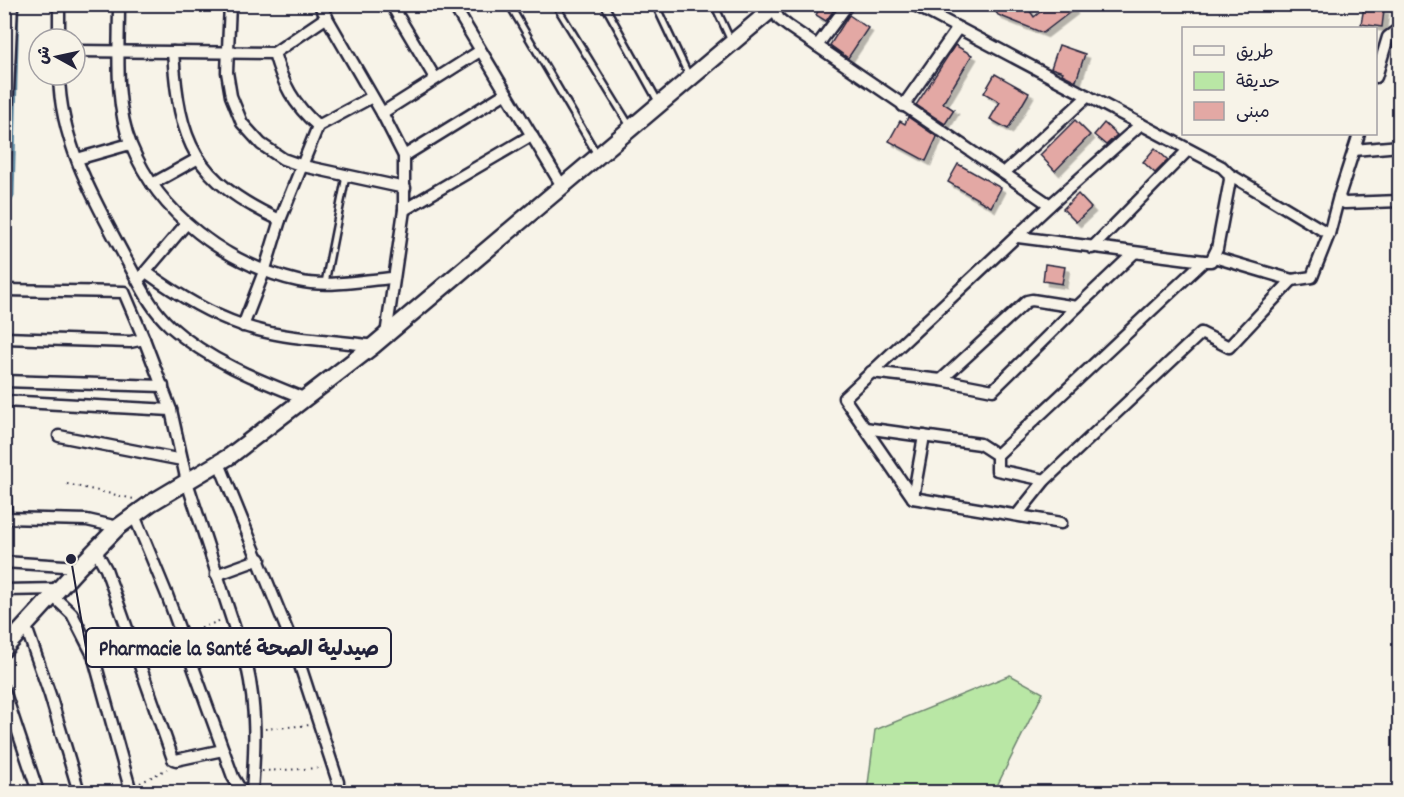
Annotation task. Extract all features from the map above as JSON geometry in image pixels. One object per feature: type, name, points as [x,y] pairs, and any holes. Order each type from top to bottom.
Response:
[{"type":"street","points":[[4,176],[12,4]]},
{"type":"street","points":[[58,4],[58,27]]},
{"type":"street","points":[[119,4],[123,114],[130,144],[152,184],[186,224],[235,257],[298,281],[325,283],[393,278]]},
{"type":"street","points":[[230,4],[227,72],[231,96],[242,123],[261,144],[283,159],[405,188]]},
{"type":"street","points":[[319,4],[404,156],[404,210],[386,335]]},
{"type":"street","points":[[391,4],[435,78]]},
{"type":"street","points":[[453,4],[562,186]]},
{"type":"street","points":[[817,46],[848,4]]},
{"type":"street","points":[[913,4],[1222,167],[1229,174],[1329,234]]},
{"type":"street","points":[[4,650],[17,631],[118,527],[151,503],[219,463],[373,346],[774,6],[779,19],[1050,205]]},
{"type":"street","points":[[87,51],[274,53],[327,17]]},
{"type":"street","points":[[903,106],[958,28]]},
{"type":"street","points":[[1377,73],[1388,37],[1400,28]]},
{"type":"street","points":[[382,113],[480,51]]},
{"type":"street","points":[[173,52],[176,94],[183,129],[197,159],[222,185],[251,207],[280,220]]},
{"type":"street","points":[[274,53],[282,81],[303,113],[318,126]]},
{"type":"street","points":[[60,87],[63,112],[90,194],[152,306],[168,324],[193,344],[253,378],[306,399]]},
{"type":"street","points":[[404,156],[506,93]]},
{"type":"street","points":[[1005,172],[1088,96]]},
{"type":"street","points":[[243,326],[265,269],[280,220],[318,126],[372,97]]},
{"type":"street","points":[[1061,523],[913,498],[844,398],[1050,205],[1141,124]]},
{"type":"street","points":[[404,210],[532,135]]},
{"type":"street","points":[[1018,237],[1134,253],[1209,259],[1292,280],[1312,276],[1329,234],[1359,135]]},
{"type":"street","points":[[77,159],[130,144]]},
{"type":"street","points":[[1354,150],[1400,147]]},
{"type":"street","points":[[1092,248],[1188,150]]},
{"type":"street","points":[[152,184],[197,159]]},
{"type":"street","points":[[1045,480],[997,470],[997,455],[1209,259],[1230,180],[1229,174]]},
{"type":"street","points":[[1339,196],[1345,203],[1400,201]]},
{"type":"street","points":[[137,282],[186,224]]},
{"type":"street","points":[[871,372],[941,380],[993,390],[1134,253]]},
{"type":"street","points":[[146,272],[201,308],[243,326],[288,336],[373,346]]},
{"type":"street","points":[[1017,515],[1045,480],[1201,333],[1229,347],[1292,280]]},
{"type":"street","points":[[4,290],[124,292],[171,410],[187,482],[253,693],[256,729],[252,792]]},
{"type":"street","points":[[941,380],[1027,301],[1077,307]]},
{"type":"street","points":[[4,338],[130,342],[144,339]]},
{"type":"street","points":[[4,381],[163,386]]},
{"type":"street","points":[[4,400],[171,410]]},
{"type":"street","points":[[865,428],[980,444],[997,455]]},
{"type":"street","points":[[59,436],[182,460]]},
{"type":"street","points":[[913,498],[924,436]]},
{"type":"street","points":[[219,463],[260,559],[295,650],[334,768],[338,782],[337,792]]},
{"type":"street","points":[[4,485],[5,518],[87,520],[118,527]]},
{"type":"street","points":[[134,515],[182,636],[233,777],[242,792]]},
{"type":"street","points":[[95,549],[106,569],[172,759],[223,750]]},
{"type":"street","points":[[216,575],[260,559]]},
{"type":"street","points":[[4,562],[78,567]]},
{"type":"street","points":[[4,590],[56,593],[72,614],[93,655],[130,790]]},
{"type":"street","points":[[17,631],[51,695],[79,792]]},
{"type":"street","points":[[4,690],[38,792]]},
{"type":"lane","points":[[509,4],[598,156]]},
{"type":"lane","points":[[555,4],[631,128]]},
{"type":"lane","points":[[604,4],[660,104]]},
{"type":"lane","points":[[655,4],[690,79]]},
{"type":"lane","points":[[714,4],[732,43]]},
{"type":"lane","points":[[325,283],[346,174]]},
{"type":"path","points":[[67,484],[151,503]]},
{"type":"path","points":[[182,636],[230,616]]},
{"type":"path","points":[[256,729],[320,725]]},
{"type":"path","points":[[130,790],[163,772],[175,760]]},
{"type":"path","points":[[253,772],[334,768]]},
{"type":"green space","points":[[1010,675],[1043,693],[994,792],[867,792],[875,730]]},
{"type":"building","points":[[822,4],[838,4],[826,21],[816,15]]},
{"type":"building","points":[[990,4],[1025,4],[1034,17],[1050,4],[1068,4],[1073,10],[1043,33],[998,15]]},
{"type":"building","points":[[1364,7],[1384,10],[1382,27],[1361,24]]},
{"type":"building","points":[[849,15],[868,28],[848,58],[830,45]]},
{"type":"building","points":[[955,45],[972,55],[943,103],[954,110],[945,124],[916,105]]},
{"type":"building","points":[[1059,45],[1085,54],[1076,81],[1062,74],[1063,72],[1051,68]]},
{"type":"building","points":[[995,74],[1029,93],[1008,129],[990,119],[1000,102],[984,93]]},
{"type":"building","points":[[908,117],[937,137],[926,161],[889,141],[900,121],[905,124]]},
{"type":"building","points":[[1075,120],[1090,135],[1055,171],[1040,155]]},
{"type":"building","points":[[1104,123],[1117,135],[1106,145],[1094,135]]},
{"type":"building","points":[[1155,148],[1168,160],[1155,173],[1143,162]]},
{"type":"building","points":[[958,164],[1001,188],[991,207],[948,182]]},
{"type":"building","points":[[1078,194],[1091,208],[1076,222],[1063,209]]},
{"type":"building","points":[[1045,264],[1065,267],[1062,284],[1043,281]]},
{"type":"waterway","points":[[4,215],[13,196],[18,4]]},
{"type":"place","name":"Pharmacie la Santé صيدلية الصحة","points":[[71,559]]}]
